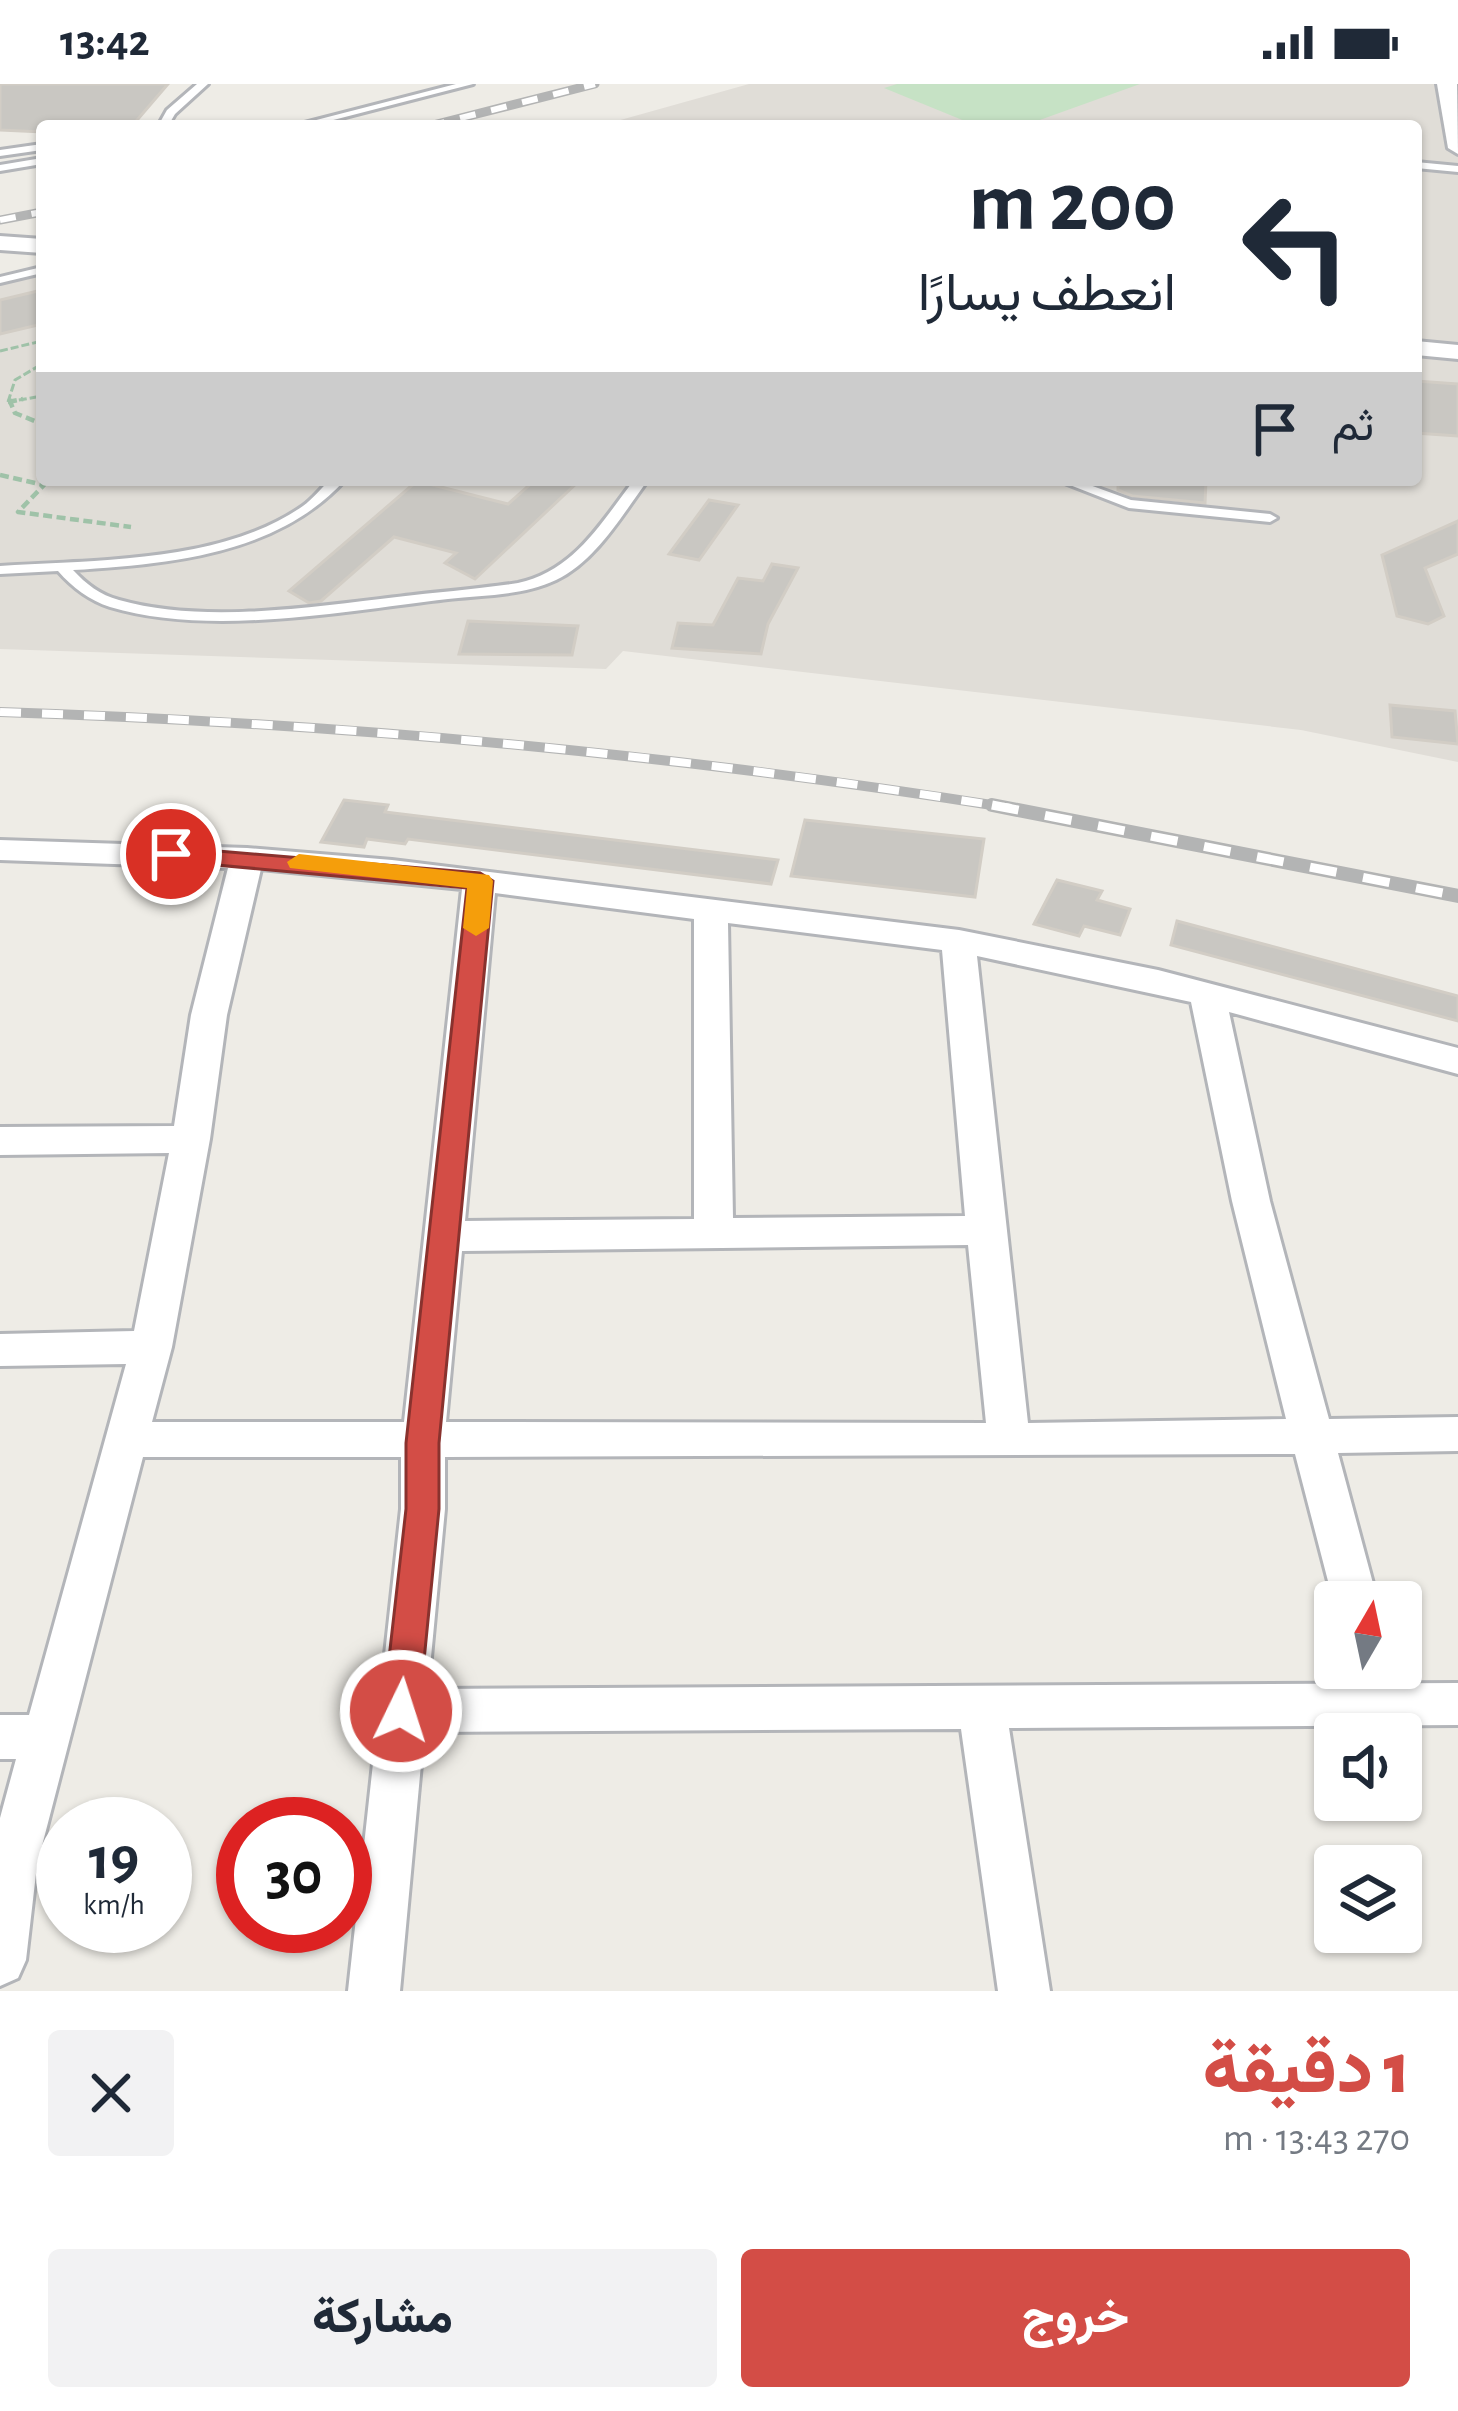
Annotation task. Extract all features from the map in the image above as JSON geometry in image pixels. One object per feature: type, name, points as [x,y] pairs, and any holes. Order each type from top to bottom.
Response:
[{"type":"street","points":[[1447,84],[1458,148]]},
{"type":"street","points":[[0,243],[36,246]]},
{"type":"street","points":[[1422,349],[1458,352]]},
{"type":"street","points":[[0,885],[4,850],[247,858],[480,881],[959,941],[1207,994],[1458,1061]]},
{"type":"street","points":[[0,1960],[12,1864],[152,1346],[209,1016],[247,858]]},
{"type":"street","points":[[374,1991],[423,1509],[422,1443],[480,881]]},
{"type":"street","points":[[711,911],[714,1231]]},
{"type":"street","points":[[959,941],[1009,1442]]},
{"type":"street","points":[[1207,994],[1251,1201],[1349,1581]]},
{"type":"street","points":[[0,1141],[191,1139]]},
{"type":"street","points":[[443,1236],[986,1230]]},
{"type":"street","points":[[0,1350],[152,1346]]},
{"type":"street","points":[[126,1439],[1009,1442],[1458,1434]]},
{"type":"street","points":[[401,1711],[982,1708],[1314,1689]]},
{"type":"street","points":[[1393,1689],[1458,1704]]},
{"type":"street","points":[[982,1708],[1024,1991]]},
{"type":"street","points":[[0,1737],[50,1736]]},
{"type":"lane","points":[[166,120],[203,84]]},
{"type":"lane","points":[[322,120],[468,84]]},
{"type":"lane","points":[[0,153],[36,148]]},
{"type":"lane","points":[[0,168],[36,161]]},
{"type":"lane","points":[[1422,166],[1458,169]]},
{"type":"lane","points":[[0,280],[36,272]]},
{"type":"lane","points":[[0,570],[227,547],[285,526],[331,486]]},
{"type":"lane","points":[[61,566],[82,590],[121,605],[174,611],[277,613],[495,590],[553,578],[570,566],[636,486]]},
{"type":"lane","points":[[1080,486],[1130,504],[1270,518]]},
{"type":"path","points":[[0,351],[36,342]]},
{"type":"path","points":[[36,368],[4,393],[15,413],[36,422]]},
{"type":"path","points":[[8,402],[36,396]]},
{"type":"path","points":[[0,475],[36,483]]},
{"type":"path","points":[[43,486],[18,512],[130,527]]},
{"type":"shaded area","points":[[749,84],[1458,84],[1458,762],[1301,730],[623,651],[606,669],[0,649],[0,275],[36,267],[36,486],[1422,486],[1422,120],[620,120]]},
{"type":"green space","points":[[897,84],[1140,84],[1040,120],[962,120],[884,88]]},
{"type":"building","points":[[0,84],[168,84],[137,120],[36,120],[36,132],[0,130]]},
{"type":"building","points":[[36,291],[36,325],[0,334],[0,300]]},
{"type":"building","points":[[1422,381],[1458,384],[1458,436],[1422,433]]},
{"type":"building","points":[[411,486],[437,486],[508,504],[528,486],[574,486],[475,579],[445,563],[456,553],[394,537],[321,601],[309,603],[289,591]]},
{"type":"building","points":[[1118,486],[1206,486],[1205,503],[1132,496]]},
{"type":"building","points":[[709,500],[738,505],[699,560],[669,554]]},
{"type":"building","points":[[1458,521],[1458,554],[1425,568],[1444,616],[1428,624],[1397,616],[1382,555]]},
{"type":"building","points":[[772,564],[798,568],[768,624],[761,654],[672,648],[678,623],[713,625],[738,578],[763,581]]},
{"type":"building","points":[[468,621],[578,626],[572,655],[459,654]]},
{"type":"building","points":[[1390,705],[1455,711],[1458,744],[1392,737]]},
{"type":"building","points":[[344,800],[388,805],[385,812],[778,860],[771,884],[408,839],[405,844],[367,839],[364,847],[321,842]]},
{"type":"building","points":[[805,820],[984,839],[975,897],[791,876]]},
{"type":"building","points":[[1057,880],[1102,891],[1097,900],[1130,909],[1120,935],[1084,926],[1079,936],[1034,924]]},
{"type":"building","points":[[1177,921],[1458,996],[1458,1021],[1171,945]]},
{"type":"railway","points":[[453,120],[595,84]]},
{"type":"railway","points":[[0,220],[36,213]]},
{"type":"railway","points":[[0,712],[254,724],[507,744],[759,772],[995,806]]},
{"type":"railway","points":[[995,806],[1011,808]]},
{"type":"railway","points":[[995,806],[1458,896]]},
{"type":"slow traffic","points":[[299,862],[480,881],[476,928]]},
{"type":"route","points":[[171,854],[480,881],[422,1443],[423,1509],[401,1711]]}]
